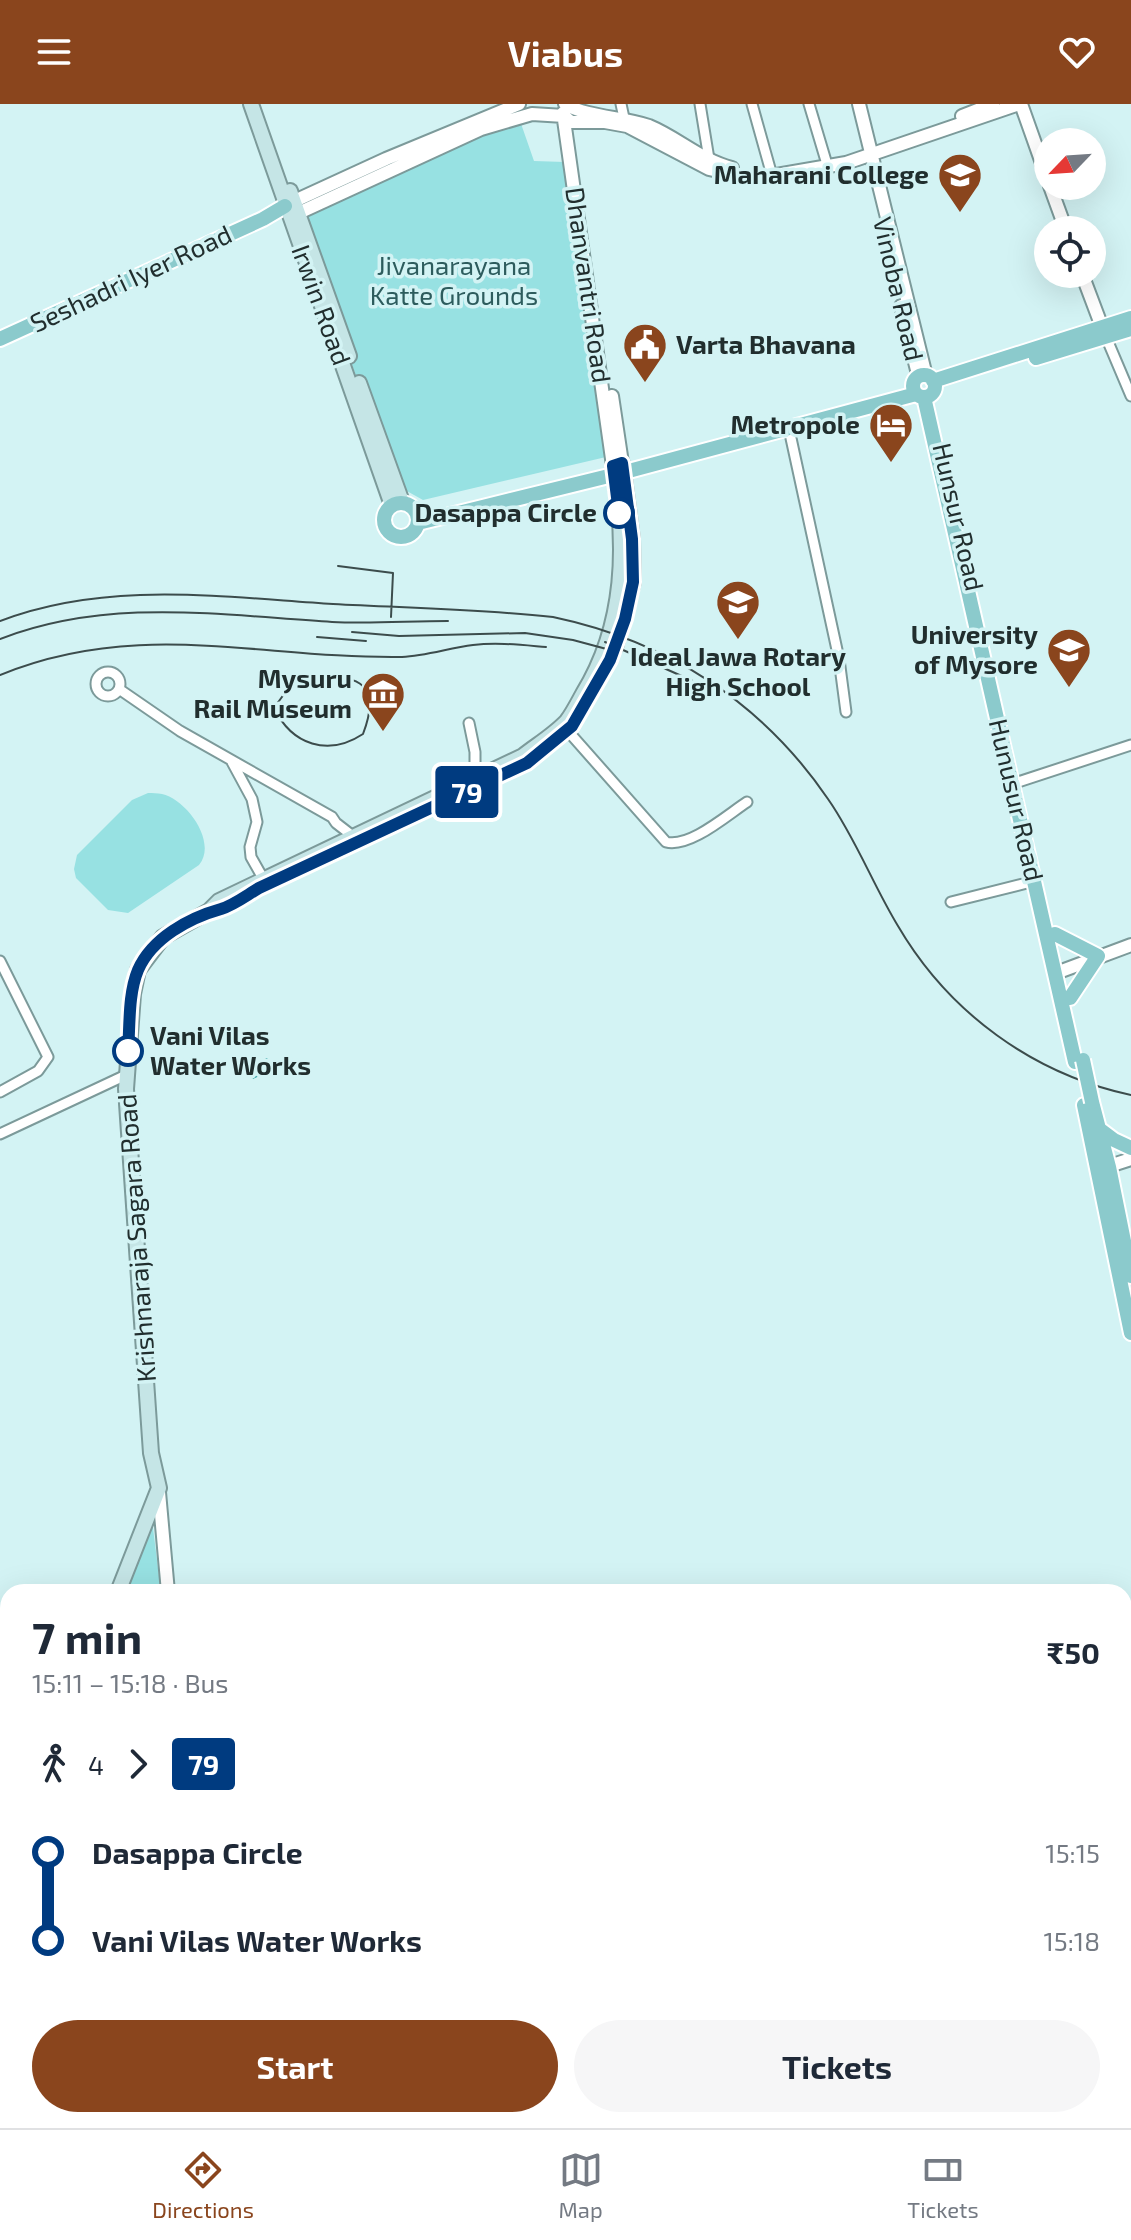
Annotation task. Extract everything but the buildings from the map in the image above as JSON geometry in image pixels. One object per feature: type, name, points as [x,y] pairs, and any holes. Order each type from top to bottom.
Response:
[{"type":"main road","name":"Irwin Road","points":[[251,104],[292,209],[397,504]]},
{"type":"main road","name":"Irwin Road","points":[[259,104],[292,209]]},
{"type":"main road","name":"Seshadri Iyer Road","points":[[0,339],[263,219],[292,209]]},
{"type":"main road","points":[[619,469],[789,429],[1103,332],[1131,318]]},
{"type":"main road","points":[[1103,332],[1131,329]]},
{"type":"main road","points":[[418,520],[412,507],[397,504],[386,511],[384,520],[391,534],[407,536],[418,520],[924,387]]},
{"type":"main road","name":"Hunusur Road","points":[[924,387],[1016,783],[1035,881],[1079,1061]]},
{"type":"main road","name":"Krishnaraja Sagara Road","points":[[159,1488],[151,1453],[126,1075],[138,970],[163,937],[209,911],[219,901],[527,763],[572,726],[610,660],[625,619],[633,582],[632,539],[619,469]]},
{"type":"main road","name":"Krishnaraja Sagara Road","points":[[355,840],[523,756],[567,721],[592,680],[616,613],[622,540],[619,469]]},
{"type":"main road","points":[[1016,783],[1055,934],[1059,971],[1070,998],[1079,1061],[1101,1163],[1131,1333]]},
{"type":"main road","name":"Krishnaraja Sagara Road","points":[[209,911],[222,909],[340,847]]},
{"type":"main road","points":[[1055,934],[1098,956],[1070,998]]},
{"type":"main road","points":[[1088,1104],[1097,1127],[1101,1163],[1131,1276]]},
{"type":"main road","points":[[1097,1127],[1131,1150]]},
{"type":"main road","points":[[121,1584],[159,1488]]},
{"type":"street","points":[[292,209],[386,159],[519,104]]},
{"type":"street","points":[[621,104],[624,118]]},
{"type":"street","points":[[700,104],[709,159]]},
{"type":"street","points":[[752,104],[771,172]]},
{"type":"street","points":[[809,104],[826,161]]},
{"type":"street","name":"Vinoba Road","points":[[859,104],[870,152],[868,160],[910,349],[924,387]]},
{"type":"street","points":[[566,109],[627,126],[709,169],[753,179],[828,168],[991,107],[1020,104],[1034,142]]},
{"type":"street","points":[[566,109],[624,118],[670,136],[709,159],[740,170],[771,172],[870,152]]},
{"type":"street","name":"Seshadri Iyer Road","points":[[292,209],[503,121],[566,109]]},
{"type":"street","name":"Dhanvantri Road","points":[[566,109],[619,469]]},
{"type":"street","points":[[1087,288],[1131,396]]},
{"type":"street","points":[[789,429],[839,659],[846,712]]},
{"type":"street","points":[[119,689],[180,731],[332,817],[355,840]]},
{"type":"street","points":[[469,723],[475,752],[475,779]]},
{"type":"street","points":[[567,730],[666,842],[673,844],[692,839],[747,802]]},
{"type":"street","points":[[1016,783],[1131,745]]},
{"type":"street","points":[[230,759],[252,799],[257,822],[250,847],[251,857],[264,880]]},
{"type":"street","points":[[336,823],[340,847]]},
{"type":"street","points":[[951,902],[1035,881]]},
{"type":"street","points":[[1059,971],[1131,945]]},
{"type":"street","points":[[0,961],[48,1057],[38,1071],[0,1092]]},
{"type":"street","points":[[1,1132],[126,1075]]},
{"type":"street","points":[[1101,1163],[1131,1150]]},
{"type":"street","points":[[1101,1163],[1131,1159]]},
{"type":"street","points":[[159,1488],[167,1584]]},
{"type":"green space","name":"Jivanarayana Katte Grounds","points":[[518,115],[534,161],[565,162],[606,457],[423,500],[396,485],[296,212]]},
{"type":"green space","points":[[148,793],[171,798],[189,813],[202,834],[204,856],[199,865],[128,913],[108,910],[76,878],[77,855],[132,800]]},
{"type":"green space","points":[[152,1520],[160,1584],[127,1584]]},
{"type":"shaded area","points":[[267,1058],[272,1070],[253,1079],[248,1067]]},
{"type":"railway","points":[[338,566],[393,573],[391,617]]},
{"type":"railway","points":[[0,621],[40,608],[81,600],[165,594],[207,595],[553,617],[635,642],[673,660],[742,705],[802,764],[838,814],[898,926],[942,986],[968,1012],[997,1035],[1060,1072],[1131,1095]]},
{"type":"railway","points":[[0,639],[41,626],[123,613],[206,613],[347,623],[448,621]]},
{"type":"railway","points":[[352,632],[399,636],[525,633],[573,640],[614,651]]},
{"type":"railway","points":[[317,637],[366,641]]},
{"type":"railway","points":[[605,642],[693,681]]},
{"type":"railway","points":[[0,675],[51,658],[101,648],[151,645],[402,657],[482,644],[546,647]]},
{"type":"railway","points":[[297,676],[345,678],[365,688],[369,713],[363,734],[350,741],[324,746],[312,744],[291,731],[274,708],[297,676]]},
{"type":"bus line","name":"79","points":[[128,1051],[138,970],[163,937],[209,911],[222,909],[259,888],[527,763],[572,726],[610,660],[625,619],[633,582],[632,539],[622,463],[613,466],[619,513]]},
{"type":"place","name":"Maharani College","points":[[960,214]]},
{"type":"place","name":"Varta Bhavana","points":[[645,384]]},
{"type":"place","name":"Metropole","points":[[891,464]]},
{"type":"place","name":"Dasappa Circle","points":[[619,513]]},
{"type":"place","name":"Ideal Jawa Rotary High School","points":[[738,641]]},
{"type":"place","name":"University of Mysore","points":[[1069,689]]},
{"type":"place","name":"Mysuru Rail Museum","points":[[383,733]]},
{"type":"place","name":"Vani Vilas Water Works","points":[[128,1051]]}]
